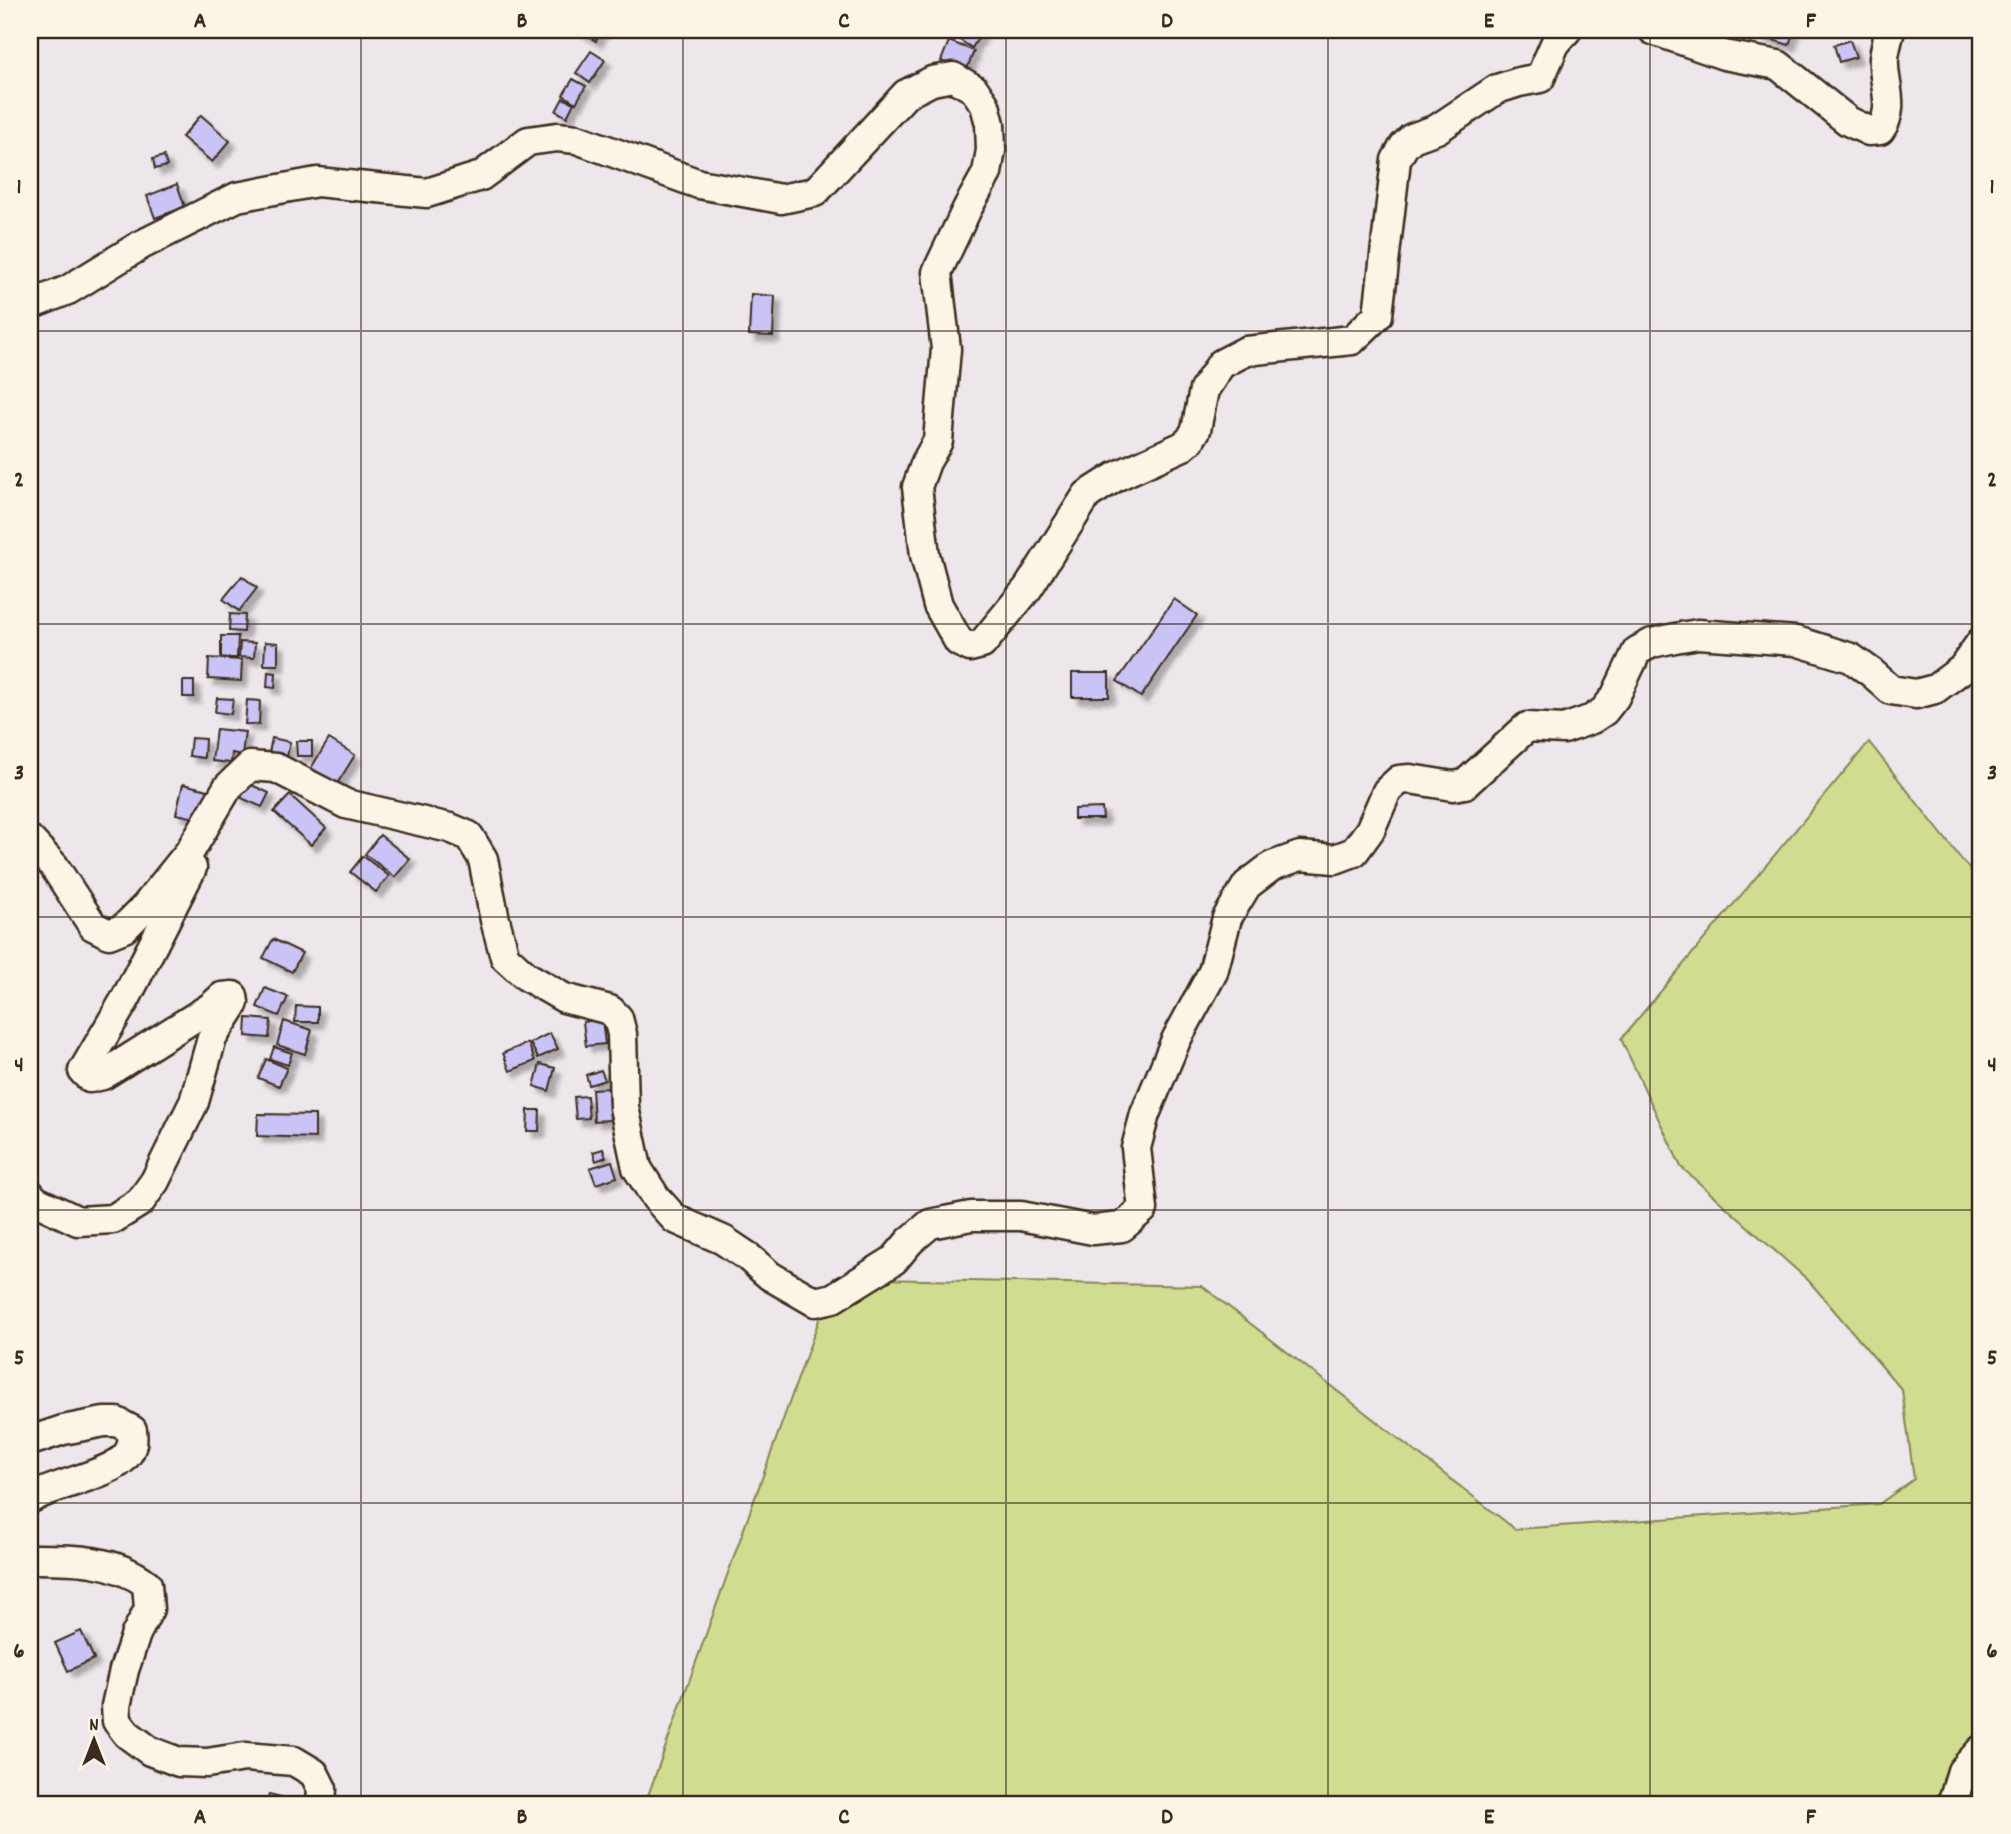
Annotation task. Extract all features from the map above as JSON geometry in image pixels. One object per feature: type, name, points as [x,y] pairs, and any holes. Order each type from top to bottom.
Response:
[{"type":"street","points":[[30,305],[68,290],[141,245],[237,197],[317,182],[427,192],[481,176],[528,141],[557,137],[577,139],[699,184],[781,199],[815,192],[906,94],[932,81],[953,77],[974,89],[985,105],[990,124],[991,150],[987,173],[937,272],[946,349],[938,441],[926,462],[917,487],[925,555],[938,605],[959,642],[970,646],[982,644],[1028,588],[1087,495],[1117,476],[1183,446],[1190,440],[1196,430],[1204,390],[1221,364],[1246,351],[1352,340],[1378,315],[1396,160],[1404,146],[1412,138],[1437,129],[1497,89],[1540,78],[1555,44],[1567,30]]},
{"type":"street","points":[[1653,30],[1724,55],[1778,65],[1848,121],[1869,131],[1880,130],[1887,121],[1884,60],[1890,30]]},
{"type":"street","points":[[30,841],[54,866],[93,926],[109,934],[124,928],[145,907],[190,851],[228,787],[250,766],[276,768],[346,804],[450,828],[469,836],[482,859],[505,957],[526,976],[564,998],[610,1010],[618,1018],[622,1034],[624,1107],[637,1168],[656,1198],[675,1219],[723,1240],[770,1276],[815,1301],[833,1298],[894,1260],[910,1241],[930,1224],[971,1216],[1021,1216],[1093,1230],[1122,1227],[1143,1209],[1136,1149],[1145,1114],[1176,1040],[1213,972],[1227,918],[1247,886],[1272,866],[1300,856],[1335,859],[1354,852],[1370,831],[1387,791],[1399,780],[1410,779],[1453,786],[1465,784],[1527,727],[1564,729],[1592,719],[1615,697],[1637,651],[1652,643],[1698,635],[1796,640],[1851,658],[1891,690],[1916,694],[1935,689],[1962,669],[1981,642]]},
{"type":"street","points":[[30,1194],[34,1200],[78,1222],[113,1219],[140,1202],[155,1181],[194,1102],[212,1038],[232,1007],[233,996],[222,997],[211,1007],[103,1075],[90,1078],[83,1071],[126,998],[197,861],[190,851]]},
{"type":"street","points":[[30,1441],[86,1424],[117,1422],[132,1430],[133,1442],[125,1457],[105,1469],[30,1499]]},
{"type":"street","points":[[30,1559],[88,1560],[116,1567],[138,1577],[146,1584],[149,1609],[136,1634],[116,1706],[117,1721],[127,1734],[150,1751],[179,1762],[207,1763],[245,1756],[294,1761],[314,1773],[322,1789],[321,1804]]},
{"type":"street","points":[[1952,1804],[1962,1771],[1981,1749]]},
{"type":"green space","points":[[1869,742],[1981,884],[1981,1804],[645,1804],[834,1278],[1202,1286],[1515,1529],[1879,1504],[1914,1479],[1902,1390],[1809,1281],[1681,1167],[1621,1039]]},
{"type":"building","points":[[577,30],[602,30],[596,41]]},
{"type":"building","points":[[963,30],[982,32],[972,48],[958,39]]},
{"type":"building","points":[[1759,30],[1794,30],[1789,45],[1757,35]]},
{"type":"building","points":[[1850,40],[1856,57],[1839,62],[1834,45]]},
{"type":"building","points":[[949,41],[974,51],[966,71],[941,61]]},
{"type":"building","points":[[591,51],[605,60],[590,83],[576,73]]},
{"type":"building","points":[[573,79],[586,86],[576,103],[563,95]]},
{"type":"building","points":[[563,98],[574,103],[567,117],[556,111]]},
{"type":"building","points":[[201,115],[230,141],[212,162],[182,137]]},
{"type":"building","points":[[164,156],[167,166],[155,169],[153,159]]},
{"type":"building","points":[[177,184],[185,207],[155,218],[147,196]]},
{"type":"building","points":[[751,294],[775,296],[773,336],[749,335]]},
{"type":"building","points":[[242,576],[257,588],[239,611],[223,599]]},
{"type":"building","points":[[1174,599],[1197,615],[1141,697],[1117,681]]},
{"type":"building","points":[[230,614],[245,615],[244,632],[229,631]]},
{"type":"building","points":[[221,636],[238,636],[237,658],[221,658]]},
{"type":"building","points":[[240,642],[255,643],[254,658],[239,657]]},
{"type":"building","points":[[265,642],[278,643],[278,665],[264,665]]},
{"type":"building","points":[[209,658],[242,660],[241,681],[208,679]]},
{"type":"building","points":[[268,672],[276,673],[275,688],[267,687]]},
{"type":"building","points":[[1072,673],[1109,673],[1109,697],[1072,697]]},
{"type":"building","points":[[183,681],[194,681],[194,697],[183,697]]},
{"type":"building","points":[[217,698],[233,699],[231,714],[215,712]]},
{"type":"building","points":[[247,700],[260,701],[259,725],[245,724]]},
{"type":"building","points":[[216,729],[245,732],[242,755],[232,753],[231,763],[212,761]]},
{"type":"building","points":[[191,738],[205,739],[204,758],[189,756]]},
{"type":"building","points":[[272,738],[290,742],[287,757],[269,753]]},
{"type":"building","points":[[329,739],[355,755],[337,784],[311,768]]},
{"type":"building","points":[[296,741],[312,741],[312,756],[297,756]]},
{"type":"building","points":[[243,781],[269,793],[262,807],[237,796]]},
{"type":"building","points":[[183,784],[208,790],[201,819],[176,814]]},
{"type":"building","points":[[290,795],[326,828],[311,845],[274,812]]},
{"type":"building","points":[[1102,808],[1103,819],[1074,819],[1074,809]]},
{"type":"building","points":[[380,835],[410,859],[395,877],[365,854]]},
{"type":"building","points":[[363,856],[389,876],[376,892],[350,872]]},
{"type":"building","points":[[273,939],[302,953],[292,972],[263,958]]},
{"type":"building","points":[[265,988],[288,997],[279,1016],[257,1007]]},
{"type":"building","points":[[296,1006],[318,1007],[318,1022],[295,1022]]},
{"type":"building","points":[[247,1018],[271,1020],[269,1038],[246,1036]]},
{"type":"building","points":[[602,1019],[605,1044],[586,1046],[583,1022]]},
{"type":"building","points":[[284,1021],[312,1030],[305,1054],[277,1045]]},
{"type":"building","points":[[550,1033],[558,1049],[538,1058],[530,1043]]},
{"type":"building","points":[[528,1043],[535,1061],[510,1071],[503,1053]]},
{"type":"building","points":[[274,1047],[292,1053],[288,1065],[270,1059]]},
{"type":"building","points":[[266,1059],[287,1068],[279,1086],[258,1078]]},
{"type":"building","points":[[540,1064],[555,1068],[549,1091],[534,1086]]},
{"type":"building","points":[[601,1070],[605,1080],[589,1085],[586,1075]]},
{"type":"building","points":[[608,1088],[610,1120],[594,1121],[592,1089]]},
{"type":"building","points":[[587,1096],[589,1118],[576,1119],[574,1097]]},
{"type":"building","points":[[528,1110],[540,1110],[539,1131],[527,1131]]},
{"type":"building","points":[[258,1114],[315,1115],[315,1138],[257,1136]]},
{"type":"building","points":[[603,1149],[606,1157],[596,1161],[593,1152]]},
{"type":"building","points":[[612,1161],[617,1177],[596,1184],[590,1168]]},
{"type":"building","points":[[81,1631],[94,1659],[68,1671],[55,1643]]},
{"type":"building","points":[[269,1794],[293,1800],[292,1804],[267,1804]]}]
